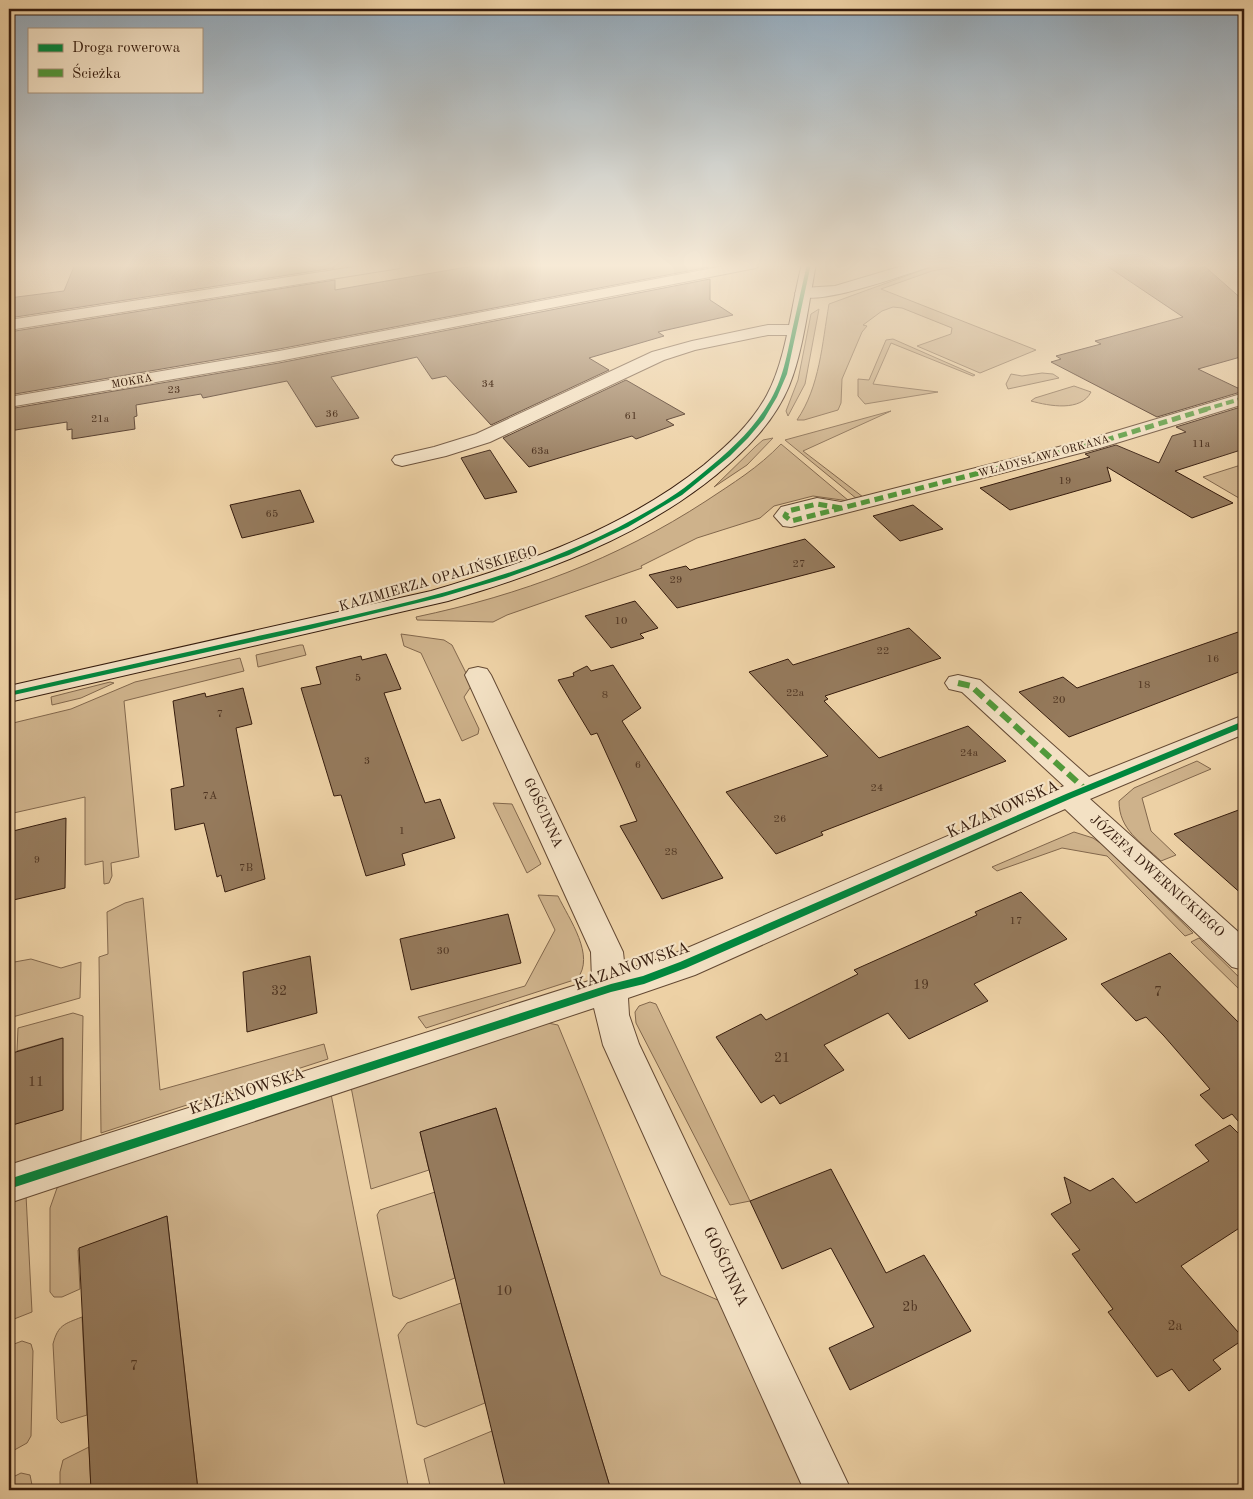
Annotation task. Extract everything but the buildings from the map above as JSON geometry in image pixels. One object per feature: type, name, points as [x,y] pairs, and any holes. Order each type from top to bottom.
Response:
[{"type":"street","name":"MOKRA","points":[[9,402],[288,354],[392,334]]},
{"type":"street","points":[[402,460],[439,452],[484,438],[658,356],[692,346],[749,334]]},
{"type":"street","name":"KAZIMIERZA OPALIŃSKIEGO","points":[[9,694],[339,621],[456,590],[550,560],[632,524],[690,488],[717,466],[759,422],[780,390],[794,334]]},
{"type":"street","name":"WŁADYSŁAWA ORKANA","points":[[841,508],[1093,444],[1244,398]]},
{"type":"street","name":"GOŚCINNA","points":[[478,675],[607,952],[612,1015],[621,1045],[828,1490]]},
{"type":"street","name":"KAZANOWSKA","points":[[958,683],[970,686],[1077,793]]},
{"type":"street","name":"KAZANOWSKA","points":[[9,1184],[611,988],[644,980],[683,965],[1077,793],[1244,724]]},
{"type":"street","name":"JÓZEFA DWERNICKIEGO","points":[[1077,793],[1244,957]]},
{"type":"shaded area","points":[[807,334],[814,334],[805,384],[788,416],[786,411],[798,380]]},
{"type":"shaded area","points":[[824,334],[861,334],[842,379],[841,403],[838,410],[804,420],[797,420],[811,393]]},
{"type":"shaded area","points":[[951,334],[995,334],[1036,350],[980,373],[917,346]]},
{"type":"shaded area","points":[[893,339],[975,375],[973,376],[891,343],[873,384],[938,392],[865,404],[858,396],[858,379],[869,380],[886,340]]},
{"type":"shaded area","points":[[1042,373],[1053,374],[1059,378],[1008,389],[1006,384],[1011,374],[1022,376]]},
{"type":"shaded area","points":[[1074,386],[1091,392],[1080,403],[1055,406],[1031,401],[1035,398]]},
{"type":"shaded area","points":[[891,411],[803,451],[863,497],[857,499],[785,440]]},
{"type":"shaded area","points":[[773,438],[747,465],[714,487],[763,440]]},
{"type":"shaded area","points":[[781,444],[849,501],[813,496],[774,506],[760,518],[697,538],[641,566],[642,568],[507,615],[493,622],[417,620],[416,617],[493,598],[530,586],[603,557],[672,522],[706,501],[754,468]]},
{"type":"shaded area","points":[[1244,464],[1244,501],[1203,477]]},
{"type":"shaded area","points":[[401,634],[444,640],[452,645],[472,685],[464,697],[479,729],[478,734],[462,741],[421,653],[404,646]]},
{"type":"shaded area","points":[[303,645],[306,655],[258,667],[256,655]]},
{"type":"shaded area","points":[[240,658],[244,671],[124,701],[139,857],[111,863],[112,876],[109,883],[104,884],[103,861],[85,865],[85,797],[9,814],[9,724],[71,709],[135,682]]},
{"type":"shaded area","points":[[110,682],[114,683],[81,698],[52,705],[51,697]]},
{"type":"shaded area","points":[[1197,761],[1211,769],[1142,798],[1151,831],[1176,855],[1161,861],[1132,835],[1127,828],[1120,811],[1119,801],[1134,788]]},
{"type":"shaded area","points":[[493,803],[512,804],[541,864],[527,873]]},
{"type":"shaded area","points":[[1074,832],[1093,838],[1103,845],[1193,933],[1185,936],[1107,856],[1062,848],[997,871],[992,867]]},
{"type":"shaded area","points":[[538,895],[558,896],[574,926],[584,960],[582,970],[577,979],[426,1028],[418,1017],[525,986],[555,930]]},
{"type":"shaded area","points":[[143,898],[160,1090],[324,1044],[328,1059],[101,1133],[99,957],[108,954],[107,912],[125,903]]},
{"type":"shaded area","points":[[1199,938],[1244,982],[1244,991],[1242,992],[1191,942]]},
{"type":"shaded area","points":[[31,959],[61,968],[81,962],[80,998],[9,1018],[9,963]]},
{"type":"shaded area","points":[[650,1002],[656,1004],[750,1201],[730,1205],[636,1023],[635,1012],[639,1006]]},
{"type":"shaded area","points":[[73,1013],[83,1016],[81,1142],[9,1165],[9,1126],[63,1109],[62,1038],[17,1051],[18,1028]]},
{"type":"shaded area","points":[[548,1023],[558,1025],[661,1275],[720,1301],[805,1490],[611,1490],[496,1108],[420,1132],[429,1170],[371,1189],[351,1087]]},
{"type":"shaded area","points":[[331,1094],[409,1490],[198,1490],[167,1216],[78,1250],[80,1289],[62,1297],[54,1297],[50,1292],[50,1208],[57,1188],[73,1177]]},
{"type":"shaded area","points":[[435,1192],[455,1278],[400,1299],[393,1296],[377,1215],[380,1210]]},
{"type":"shaded area","points":[[26,1195],[32,1312],[9,1321],[9,1202]]},
{"type":"shaded area","points":[[461,1303],[485,1403],[425,1427],[417,1424],[398,1335],[407,1323]]},
{"type":"shaded area","points":[[82,1317],[87,1415],[61,1423],[57,1419],[53,1344],[57,1333],[63,1326]]},
{"type":"shaded area","points":[[22,1341],[31,1344],[33,1351],[31,1436],[27,1443],[9,1453],[9,1346]]},
{"type":"shaded area","points":[[492,1431],[507,1490],[431,1490],[424,1459]]},
{"type":"shaded area","points":[[89,1447],[91,1490],[60,1490],[60,1472],[63,1460]]},
{"type":"shaded area","points":[[21,1473],[30,1475],[33,1490],[9,1490],[9,1479]]},
{"type":"marked path","points":[[841,508],[817,504],[788,511],[785,516],[791,521],[1093,444],[1244,398]]},
{"type":"marked path","points":[[958,683],[971,686],[1085,789]]},
{"type":"cycle path","points":[[9,694],[311,627],[439,596],[566,554],[626,526],[680,494],[728,455],[762,418],[775,397],[785,374],[794,334]]},
{"type":"cycle path","points":[[9,1184],[611,988],[644,980],[683,965],[1069,796],[1244,724]]}]
